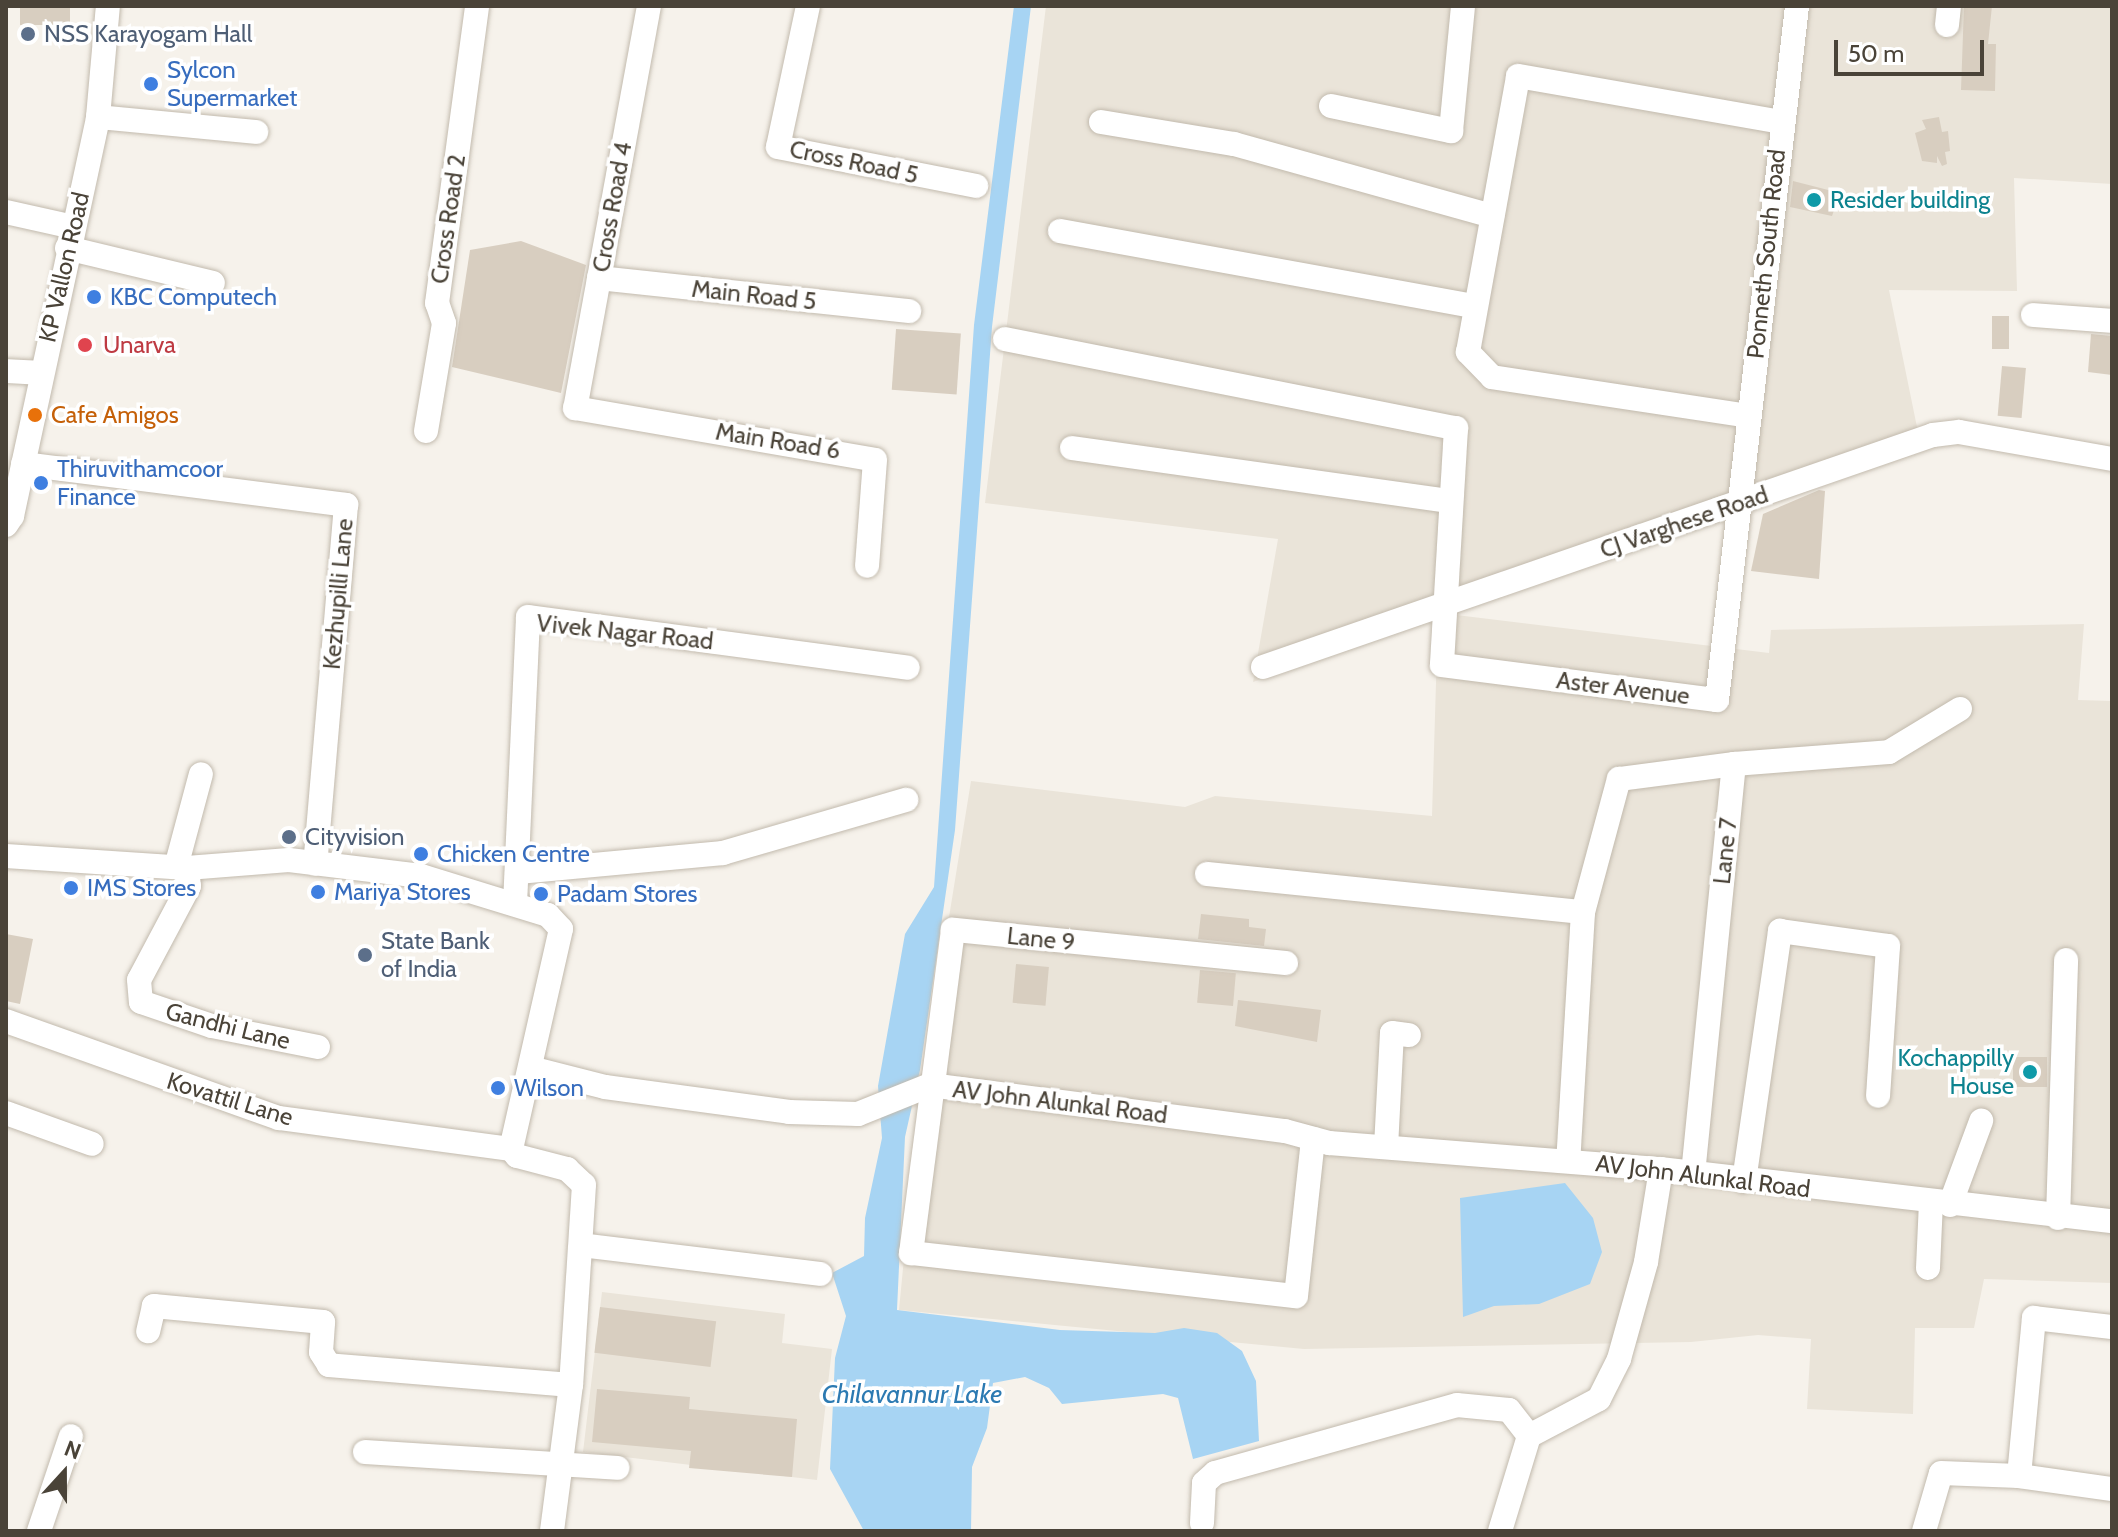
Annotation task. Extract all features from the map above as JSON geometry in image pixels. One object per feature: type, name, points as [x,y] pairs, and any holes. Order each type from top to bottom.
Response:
[{"type":"street","name":"KP Vallon Road","points":[[6,525],[23,464],[40,373],[98,117],[108,6]]},
{"type":"street","name":"Cross Road 2","points":[[426,431],[444,323],[437,303],[477,6]]},
{"type":"street","name":"Cross Road 4","points":[[575,408],[649,6]]},
{"type":"street","name":"Cross Road 5","points":[[808,6],[778,147],[976,186]]},
{"type":"street","points":[[1331,106],[1451,131],[1463,6],[1454,6]]},
{"type":"street","name":"Ponneth South Road","points":[[1740,503],[1781,122],[1797,6]]},
{"type":"street","points":[[1749,416],[1492,377],[1468,352],[1518,76],[1781,122]]},
{"type":"street","points":[[98,117],[256,132]]},
{"type":"street","points":[[1101,122],[1234,144],[1492,216]]},
{"type":"street","points":[[6,212],[70,238],[213,283]]},
{"type":"street","points":[[1060,231],[1474,306]]},
{"type":"street","name":"Main Road 5","points":[[599,278],[909,311]]},
{"type":"street","points":[[2033,315],[2112,321]]},
{"type":"street","points":[[1005,339],[1456,428],[1446,602]]},
{"type":"street","points":[[6,371],[40,373]]},
{"type":"street","name":"Main Road 6","points":[[575,408],[875,460],[867,566]]},
{"type":"street","name":"CJ Varghese Road","points":[[1263,667],[1933,435],[1959,432],[2112,459]]},
{"type":"street","points":[[1072,448],[1450,501]]},
{"type":"street","name":"Kezhupilli Lane","points":[[23,464],[346,505],[315,864]]},
{"type":"street","name":"Aster Avenue","points":[[1446,602],[1442,665],[1717,700],[1740,503]]},
{"type":"street","name":"Vivek Nagar Road","points":[[515,904],[528,617],[908,668]]},
{"type":"street","points":[[1583,912],[1619,779],[1734,764],[1889,752],[1960,709]]},
{"type":"street","name":"Lane 7","points":[[1693,1174],[1734,764]]},
{"type":"street","points":[[181,868],[201,774]]},
{"type":"street","points":[[518,872],[723,853],[906,800]]},
{"type":"street","points":[[6,856],[181,868],[289,860],[421,876],[548,915],[561,929],[511,1149]]},
{"type":"street","name":"Gandhi Lane","points":[[181,868],[189,886],[139,980],[141,1002],[212,1026],[318,1047]]},
{"type":"street","points":[[1207,874],[1583,912]]},
{"type":"street","points":[[1568,1161],[1586,877]]},
{"type":"street","name":"Lane 9","points":[[930,1085],[953,930],[1286,963]]},
{"type":"street","points":[[1744,1181],[1780,931],[1888,946],[1878,1096]]},
{"type":"street","points":[[2058,1218],[2066,960]]},
{"type":"street","name":"Kovattil Lane","points":[[6,1021],[279,1118],[511,1149],[517,1156],[567,1169],[582,1179],[581,1245]]},
{"type":"street","points":[[1386,1147],[1392,1033],[1409,1035]]},
{"type":"street","name":"AV John Alunkal Road","points":[[530,1068],[605,1087],[789,1112],[858,1114],[930,1085],[1313,1139],[1661,1169],[2058,1218],[2112,1221]]},
{"type":"street","points":[[930,1085],[911,1253],[1296,1296],[1313,1139]]},
{"type":"street","points":[[6,1113],[92,1144]]},
{"type":"street","points":[[1928,1268],[1940,1204],[1981,1121]]},
{"type":"street","points":[[1500,1531],[1529,1436],[1599,1399],[1613,1373],[1646,1262],[1661,1169]]},
{"type":"street","points":[[552,1531],[571,1385],[581,1245],[820,1274]]},
{"type":"street","points":[[148,1331],[154,1306],[323,1322],[321,1352],[329,1365],[571,1385]]},
{"type":"street","points":[[2019,1476],[2034,1318],[2112,1327]]},
{"type":"street","points":[[1202,1523],[1204,1483],[1215,1473],[1457,1405],[1509,1410],[1529,1436]]},
{"type":"street","points":[[39,1531],[71,1436]]},
{"type":"street","points":[[365,1452],[561,1461],[617,1468]]},
{"type":"street","points":[[1924,1531],[1941,1473],[2019,1476],[2112,1489]]},
{"type":"shaded area","points":[[1046,6],[2112,6],[2112,184],[2014,178],[2017,291],[1889,290],[1918,432],[1448,614],[1769,653],[1771,630],[2084,624],[2078,700],[2112,701],[2112,1283],[1984,1279],[1974,1328],[1915,1328],[1913,1414],[1807,1409],[1811,1339],[1758,1335],[1691,1342],[1304,1349],[899,1310],[919,1103],[971,781],[1185,807],[1215,796],[1432,816],[1438,616],[1253,682],[1278,539],[985,503]]},
{"type":"shaded area","points":[[602,1292],[785,1314],[782,1343],[832,1349],[817,1480],[583,1452]]},
{"type":"water","name":"Chilavannur Lake","points":[[1014,6],[1031,6],[992,327],[955,830],[920,1070],[905,1137],[897,1310],[1060,1330],[1155,1333],[1184,1328],[1217,1333],[1242,1351],[1256,1381],[1259,1441],[1193,1459],[1178,1398],[1163,1394],[1062,1404],[1049,1388],[1025,1377],[993,1383],[987,1428],[972,1467],[971,1531],[864,1531],[830,1469],[835,1358],[846,1316],[832,1273],[864,1256],[865,1218],[882,1138],[878,1086],[905,934],[934,887],[974,325]]},
{"type":"water","points":[[1565,1183],[1593,1218],[1602,1252],[1590,1284],[1539,1304],[1494,1306],[1463,1317],[1460,1198]]},
{"type":"building","points":[[20,6],[70,6],[70,25],[20,25]]},
{"type":"building","points":[[1964,6],[1992,6],[1988,44],[1996,44],[1995,91],[1961,90]]},
{"type":"building","points":[[1939,117],[1942,132],[1948,131],[1950,151],[1945,152],[1947,164],[1942,166],[1937,156],[1937,163],[1922,161],[1915,133],[1926,129],[1922,120]]},
{"type":"building","name":"Resider building","points":[[1793,181],[1840,193],[1832,216],[1790,207]]},
{"type":"building","points":[[521,241],[586,265],[561,393],[452,367],[470,250]]},
{"type":"building","points":[[1992,316],[2009,316],[2009,349],[1992,349]]},
{"type":"building","points":[[896,329],[961,334],[957,394],[892,390]]},
{"type":"building","points":[[2091,334],[2112,336],[2112,375],[2088,372]]},
{"type":"building","points":[[2002,366],[2026,368],[2022,418],[1998,416]]},
{"type":"building","points":[[1819,490],[1825,491],[1819,579],[1751,571],[1763,514]]},
{"type":"building","points":[[1201,914],[1249,919],[1249,927],[1266,929],[1264,946],[1198,939]]},
{"type":"building","points":[[6,934],[33,939],[20,1004],[6,1001]]},
{"type":"building","points":[[1016,964],[1049,967],[1045,1006],[1013,1003]]},
{"type":"building","points":[[1200,970],[1236,973],[1233,1006],[1197,1003]]},
{"type":"building","points":[[1238,1000],[1321,1010],[1317,1042],[1235,1026]]},
{"type":"building","name":"Kochappilly House","points":[[2013,1057],[2047,1057],[2047,1087],[2013,1087]]},
{"type":"building","points":[[600,1307],[716,1321],[711,1367],[594,1353]]},
{"type":"building","points":[[597,1389],[690,1397],[689,1409],[797,1419],[792,1477],[689,1468],[691,1451],[592,1442]]},
{"type":"place","name":"NSS Karayogam Hall","points":[[28,34]]},
{"type":"place","name":"Sylcon Supermarket","points":[[151,84]]},
{"type":"place","name":"Resider building","points":[[1814,200]]},
{"type":"place","name":"KBC Computech","points":[[94,297]]},
{"type":"place","name":"Unarva","points":[[85,345]]},
{"type":"place","name":"Cafe Amigos","points":[[35,415]]},
{"type":"place","name":"Thiruvithamcoor Finance","points":[[41,483]]},
{"type":"place","name":"Cityvision","points":[[289,837]]},
{"type":"place","name":"Chicken Centre","points":[[421,854]]},
{"type":"place","name":"IMS Stores","points":[[71,888]]},
{"type":"place","name":"Mariya Stores","points":[[318,892]]},
{"type":"place","name":"Padam Stores","points":[[541,894]]},
{"type":"place","name":"State Bank of India","points":[[365,955]]},
{"type":"place","name":"Kochappilly House","points":[[2030,1072]]},
{"type":"place","name":"Wilson","points":[[498,1088]]}]
